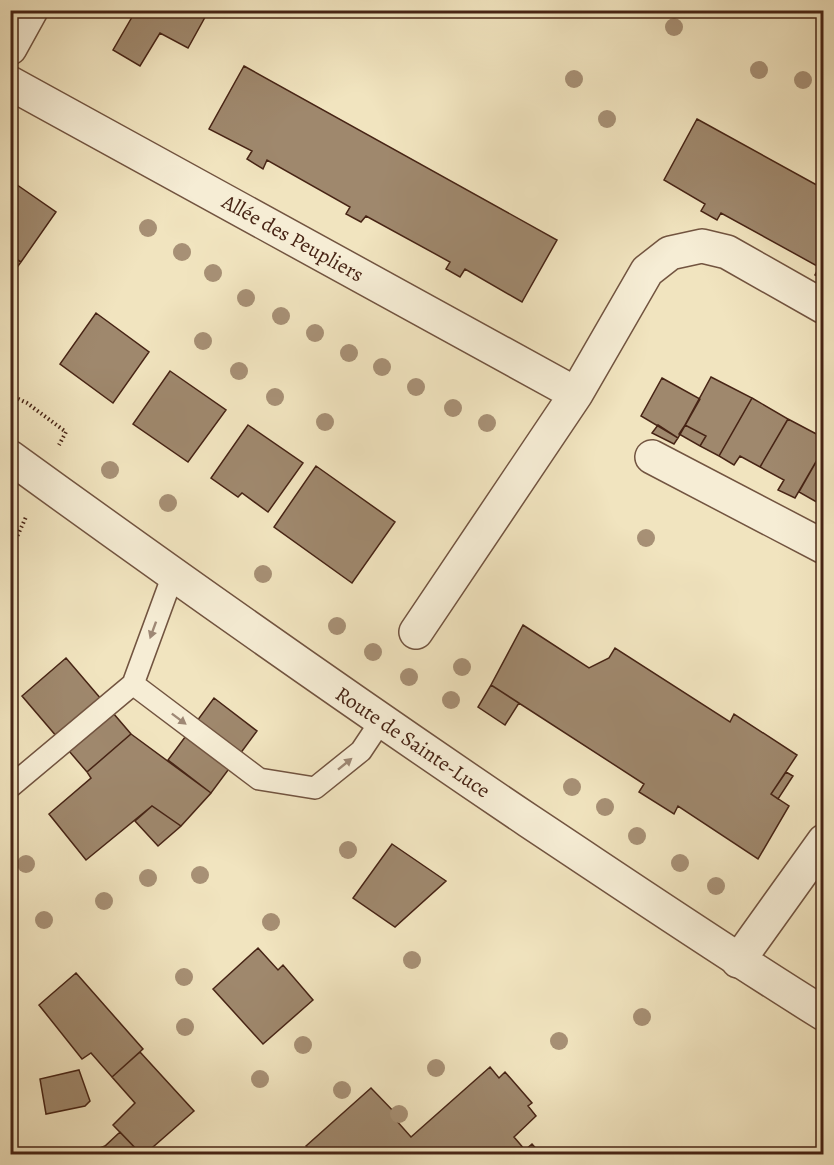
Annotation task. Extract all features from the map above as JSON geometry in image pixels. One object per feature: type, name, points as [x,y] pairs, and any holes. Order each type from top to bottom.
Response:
[{"type":"street","points":[[10,48],[31,10]]},
{"type":"street","name":"Allée des Peupliers","points":[[10,83],[576,394]]},
{"type":"street","points":[[416,632],[576,394],[647,271],[670,253],[702,246],[727,252],[824,307]]},
{"type":"street","name":"Route de Sainte-Luce","points":[[10,457],[381,721],[738,961],[824,1014]]},
{"type":"street","points":[[652,457],[824,547]]},
{"type":"street","points":[[738,961],[824,842]]},
{"type":"lane","points":[[10,787],[133,684],[173,575]]},
{"type":"lane","points":[[133,684],[259,779],[315,788],[361,752],[381,721]]},
{"type":"path","points":[[707,1155],[783,1151],[795,1155]]},
{"type":"building","points":[[129,10],[209,10],[188,48],[160,33],[140,66],[113,50],[132,17],[127,14]]},
{"type":"building","points":[[244,66],[557,240],[522,302],[465,269],[460,277],[446,269],[450,262],[366,216],[361,222],[346,214],[350,207],[267,160],[263,169],[247,159],[252,151],[209,129]]},
{"type":"building","points":[[697,119],[824,189],[824,280],[815,275],[819,267],[721,213],[717,220],[701,211],[705,204],[664,180]]},
{"type":"building","points":[[10,180],[56,212],[21,262],[10,255]]},
{"type":"building","points":[[10,255],[21,262],[10,277]]},
{"type":"building","points":[[96,313],[149,352],[113,403],[60,364]]},
{"type":"building","points":[[170,371],[226,410],[188,462],[133,424]]},
{"type":"building","points":[[711,377],[752,398],[719,456],[700,446],[706,436],[685,425]]},
{"type":"building","points":[[662,378],[700,399],[678,438],[641,416]]},
{"type":"building","points":[[752,398],[788,419],[760,467],[740,456],[734,465],[719,456]]},
{"type":"building","points":[[788,419],[824,438],[824,448],[795,498],[778,490],[784,480],[760,467]]},
{"type":"building","points":[[248,425],[303,463],[268,512],[242,493],[238,497],[211,478]]},
{"type":"building","points":[[658,425],[678,438],[674,444],[652,433]]},
{"type":"building","points":[[685,425],[706,436],[700,446],[679,434]]},
{"type":"building","points":[[824,448],[824,517],[817,513],[822,505],[799,492]]},
{"type":"building","points":[[316,466],[395,522],[352,583],[274,527]]},
{"type":"building","points":[[523,625],[589,668],[609,658],[615,648],[730,722],[734,714],[797,755],[771,794],[789,806],[758,859],[678,806],[674,814],[639,792],[644,784],[491,685]]},
{"type":"building","points":[[66,658],[131,734],[87,772],[22,696]]},
{"type":"building","points":[[491,685],[519,703],[505,725],[478,707]]},
{"type":"building","points":[[214,698],[257,731],[211,793],[168,760]]},
{"type":"building","points":[[131,734],[211,793],[181,826],[152,806],[86,860],[49,814],[91,778],[87,772]]},
{"type":"building","points":[[786,772],[793,776],[778,799],[771,794]]},
{"type":"building","points":[[152,806],[181,826],[158,846],[135,821]]},
{"type":"building","points":[[392,844],[446,881],[395,927],[353,898]]},
{"type":"building","points":[[258,948],[278,970],[283,965],[313,1000],[263,1044],[213,989]]},
{"type":"building","points":[[76,973],[143,1049],[112,1077],[91,1053],[82,1059],[39,1005]]},
{"type":"building","points":[[140,1052],[194,1111],[145,1154],[141,1154],[113,1125],[135,1103],[112,1077]]},
{"type":"building","points":[[490,1067],[499,1078],[505,1072],[532,1103],[528,1106],[536,1116],[514,1137],[525,1150],[532,1144],[541,1154],[314,1154],[306,1146],[371,1088],[399,1117],[395,1119],[411,1137]]},
{"type":"building","points":[[79,1070],[90,1101],[85,1106],[46,1114],[40,1079]]},
{"type":"building","points":[[120,1132],[141,1154],[99,1154],[97,1149],[105,1146]]},
{"type":"building","points":[[97,1149],[99,1154],[83,1154]]}]
